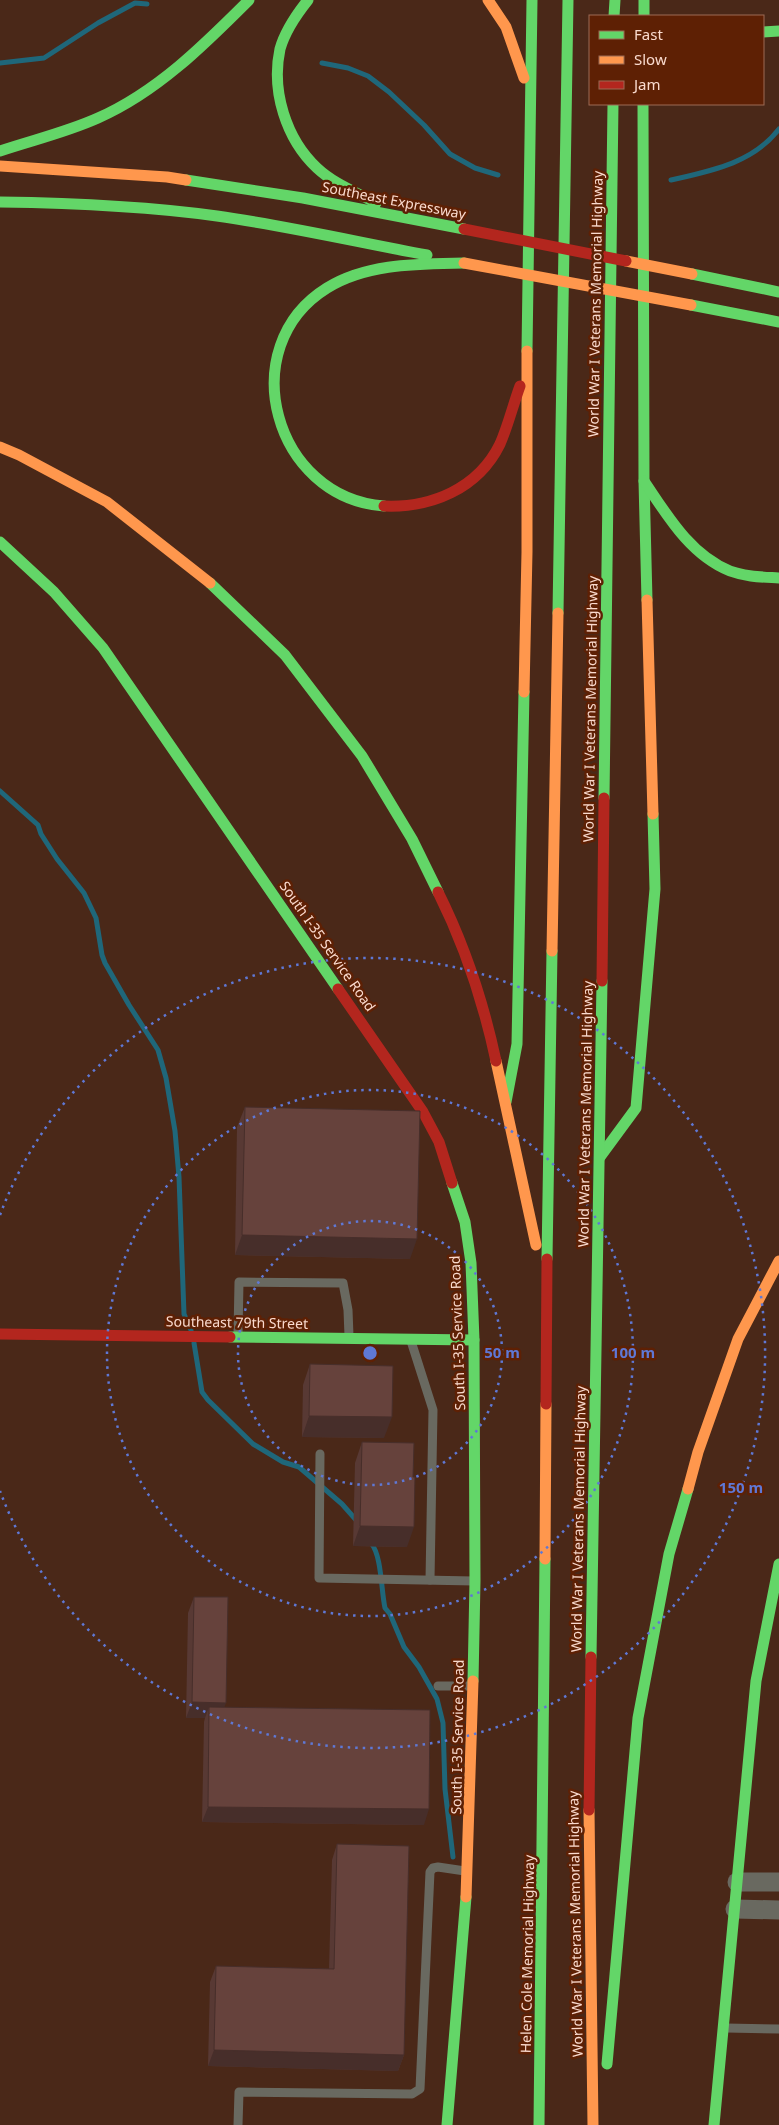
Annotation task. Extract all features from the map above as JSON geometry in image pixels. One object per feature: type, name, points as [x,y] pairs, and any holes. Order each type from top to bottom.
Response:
[{"type":"main road","points":[[0,151],[112,111],[163,78],[209,40],[249,0]]},
{"type":"main road","points":[[308,0],[297,13],[286,33],[279,56],[278,86],[280,102],[286,120],[295,140],[317,168],[333,180],[400,215]]},
{"type":"main road","points":[[488,0],[498,12],[510,33],[531,103]]},
{"type":"main road","points":[[506,1102],[518,1044],[526,581],[532,0]]},
{"type":"main road","points":[[546,1293],[568,0]]},
{"type":"main road","points":[[614,15],[615,0]]},
{"type":"main road","points":[[644,0],[644,15]]},
{"type":"main road","points":[[764,32],[779,31]]},
{"type":"main road","name":"World War I Veterans Memorial Highway","points":[[593,2125],[588,1774],[600,1157],[613,105]]},
{"type":"main road","points":[[600,1157],[636,1108],[655,889],[644,481],[642,105]]},
{"type":"main road","points":[[642,144],[654,120]]},
{"type":"main road","name":"Southeast Expressway","points":[[0,166],[167,177],[242,187],[400,215],[779,292]]},
{"type":"main road","points":[[0,202],[29,202],[198,214],[284,227],[779,322]]},
{"type":"main road","points":[[464,263],[401,265],[363,272],[343,280],[308,303],[296,317],[286,334],[278,351],[274,372],[277,418],[296,458],[326,487],[342,496],[362,503],[405,507],[444,498],[475,477],[489,462],[508,422],[527,363]]},
{"type":"main road","points":[[746,284],[771,276]]},
{"type":"main road","points":[[0,447],[20,455],[107,502],[202,576],[285,655],[362,756],[412,839],[455,926],[491,1038],[546,1293]]},
{"type":"main road","points":[[644,481],[687,542],[704,559],[743,576],[760,579],[779,578]]},
{"type":"main road","name":"South I-35 Service Road","points":[[0,542],[25,562],[77,615],[102,648],[439,1142],[465,1222],[471,1263],[474,1340],[476,1458],[474,1686],[468,1872],[447,2125]]},
{"type":"main road","points":[[606,2075],[638,1718],[669,1554],[698,1452],[738,1339],[779,1261]]},
{"type":"main road","name":"Helen Cole Memorial Highway","points":[[539,2125],[544,1784],[546,1293]]},
{"type":"main road","name":"Southeast 79th Street","points":[[0,1334],[474,1340]]},
{"type":"main road","points":[[714,2125],[756,1681],[779,1564]]},
{"type":"main road","points":[[602,2125],[605,2095]]},
{"type":"street","points":[[738,1882],[779,1882]]},
{"type":"street","points":[[735,1909],[779,1910]]},
{"type":"lane","points":[[238,1337],[239,1282],[343,1283],[348,1310],[349,1338]]},
{"type":"lane","points":[[411,1339],[433,1410],[430,1580]]},
{"type":"lane","points":[[320,1454],[318,1578],[475,1581]]},
{"type":"lane","points":[[438,1686],[474,1686]]},
{"type":"lane","points":[[238,2125],[239,2092],[412,2094],[420,2089],[430,1872],[433,1868],[438,1867],[468,1872]]},
{"type":"lane","points":[[723,2028],[779,2029]]},
{"type":"building","points":[[245,1107],[420,1111],[417,1239],[242,1235]]},
{"type":"building","points":[[310,1364],[393,1366],[392,1417],[309,1416]]},
{"type":"building","points":[[362,1442],[414,1443],[414,1527],[360,1526]]},
{"type":"building","points":[[194,1597],[228,1597],[226,1703],[192,1702]]},
{"type":"building","points":[[209,1707],[430,1710],[429,1809],[208,1807]]},
{"type":"building","points":[[337,1844],[409,1846],[404,2055],[214,2050],[216,1966],[334,1969]]},
{"type":"waterway","points":[[0,63],[44,58],[98,23],[135,3],[147,4]]},
{"type":"waterway","points":[[322,63],[348,68],[368,76],[389,92],[424,125],[450,154],[475,168],[498,175]]},
{"type":"waterway","points":[[671,180],[716,169],[744,158],[769,141],[779,129]]},
{"type":"waterway","points":[[0,791],[38,825],[41,834],[57,859],[84,893],[96,918],[105,963],[158,1050],[166,1078],[175,1131],[179,1177],[184,1314],[191,1330]]},
{"type":"waterway","points":[[194,1343],[202,1392],[208,1400],[253,1444],[283,1462],[299,1467],[342,1504],[357,1521]]},
{"type":"waterway","points":[[371,1543],[375,1549],[379,1565],[385,1608],[390,1614],[404,1647],[419,1667],[437,1699],[443,1723],[445,1789],[453,1857]]},
{"type":"traffic: fast","points":[[0,151],[86,123],[140,95],[179,66],[249,0]]},
{"type":"traffic: fast","points":[[308,0],[291,23],[280,49],[278,81],[280,97],[289,129],[306,156],[324,174],[376,203]]},
{"type":"traffic: fast","points":[[527,351],[532,0]]},
{"type":"traffic: fast","points":[[558,613],[568,0]]},
{"type":"traffic: fast","points":[[614,15],[615,0]]},
{"type":"traffic: fast","points":[[644,0],[644,15]]},
{"type":"traffic: fast","points":[[764,32],[779,31]]},
{"type":"traffic: fast","points":[[604,798],[613,105]]},
{"type":"traffic: fast","points":[[643,105],[644,481],[647,600]]},
{"type":"traffic: fast","points":[[186,180],[303,198],[464,229]]},
{"type":"traffic: fast","points":[[0,202],[108,206],[217,216],[270,224],[427,255]]},
{"type":"traffic: fast","points":[[384,506],[346,497],[315,477],[293,449],[279,416],[274,381],[280,346],[298,314],[327,288],[343,280],[376,269],[394,266],[464,263]]},
{"type":"traffic: fast","points":[[692,274],[779,292]]},
{"type":"traffic: fast","points":[[691,305],[779,322]]},
{"type":"traffic: fast","points":[[644,481],[681,533],[703,555],[716,564],[736,573],[779,578]]},
{"type":"traffic: fast","points":[[0,542],[54,592],[103,648],[338,989]]},
{"type":"traffic: fast","points":[[210,583],[285,655],[362,756],[412,839],[438,892]]},
{"type":"traffic: fast","points":[[506,1102],[517,1044],[524,692]]},
{"type":"traffic: fast","points":[[600,1157],[636,1108],[655,889],[653,814]]},
{"type":"traffic: fast","points":[[547,1259],[552,951]]},
{"type":"traffic: fast","points":[[591,1657],[602,981]]},
{"type":"traffic: fast","points":[[452,1183],[465,1222],[471,1263],[474,1340],[475,1581],[473,1681]]},
{"type":"traffic: fast","points":[[230,1337],[474,1340]]},
{"type":"traffic: fast","points":[[607,2064],[638,1718],[669,1554],[688,1489]]},
{"type":"traffic: fast","points":[[539,2125],[545,1559]]},
{"type":"traffic: fast","points":[[714,2125],[756,1681],[779,1564]]},
{"type":"traffic: fast","points":[[447,2125],[466,1897]]},
{"type":"traffic: slow","points":[[488,0],[506,27],[524,78]]},
{"type":"traffic: slow","points":[[0,166],[167,177],[186,180]]},
{"type":"traffic: slow","points":[[626,261],[692,274]]},
{"type":"traffic: slow","points":[[464,263],[691,305]]},
{"type":"traffic: slow","points":[[524,692],[527,552],[527,351]]},
{"type":"traffic: slow","points":[[0,447],[19,455],[107,502],[210,583]]},
{"type":"traffic: slow","points":[[647,600],[653,814]]},
{"type":"traffic: slow","points":[[552,951],[558,613]]},
{"type":"traffic: slow","points":[[496,1061],[536,1245]]},
{"type":"traffic: slow","points":[[688,1489],[698,1452],[738,1339],[779,1261]]},
{"type":"traffic: slow","points":[[545,1559],[546,1404]]},
{"type":"traffic: slow","points":[[466,1897],[473,1681]]},
{"type":"traffic: slow","points":[[589,1810],[593,2125]]},
{"type":"traffic: jam","points":[[464,229],[626,261]]},
{"type":"traffic: jam","points":[[384,506],[402,506],[436,499],[466,484],[479,473],[491,460],[500,444],[520,386]]},
{"type":"traffic: jam","points":[[602,981],[604,798]]},
{"type":"traffic: jam","points":[[438,892],[472,975],[486,1018],[496,1061]]},
{"type":"traffic: jam","points":[[338,989],[423,1112],[439,1142],[452,1183]]},
{"type":"traffic: jam","points":[[546,1404],[547,1259]]},
{"type":"traffic: jam","points":[[0,1334],[230,1337]]},
{"type":"traffic: jam","points":[[589,1810],[591,1657]]}]
